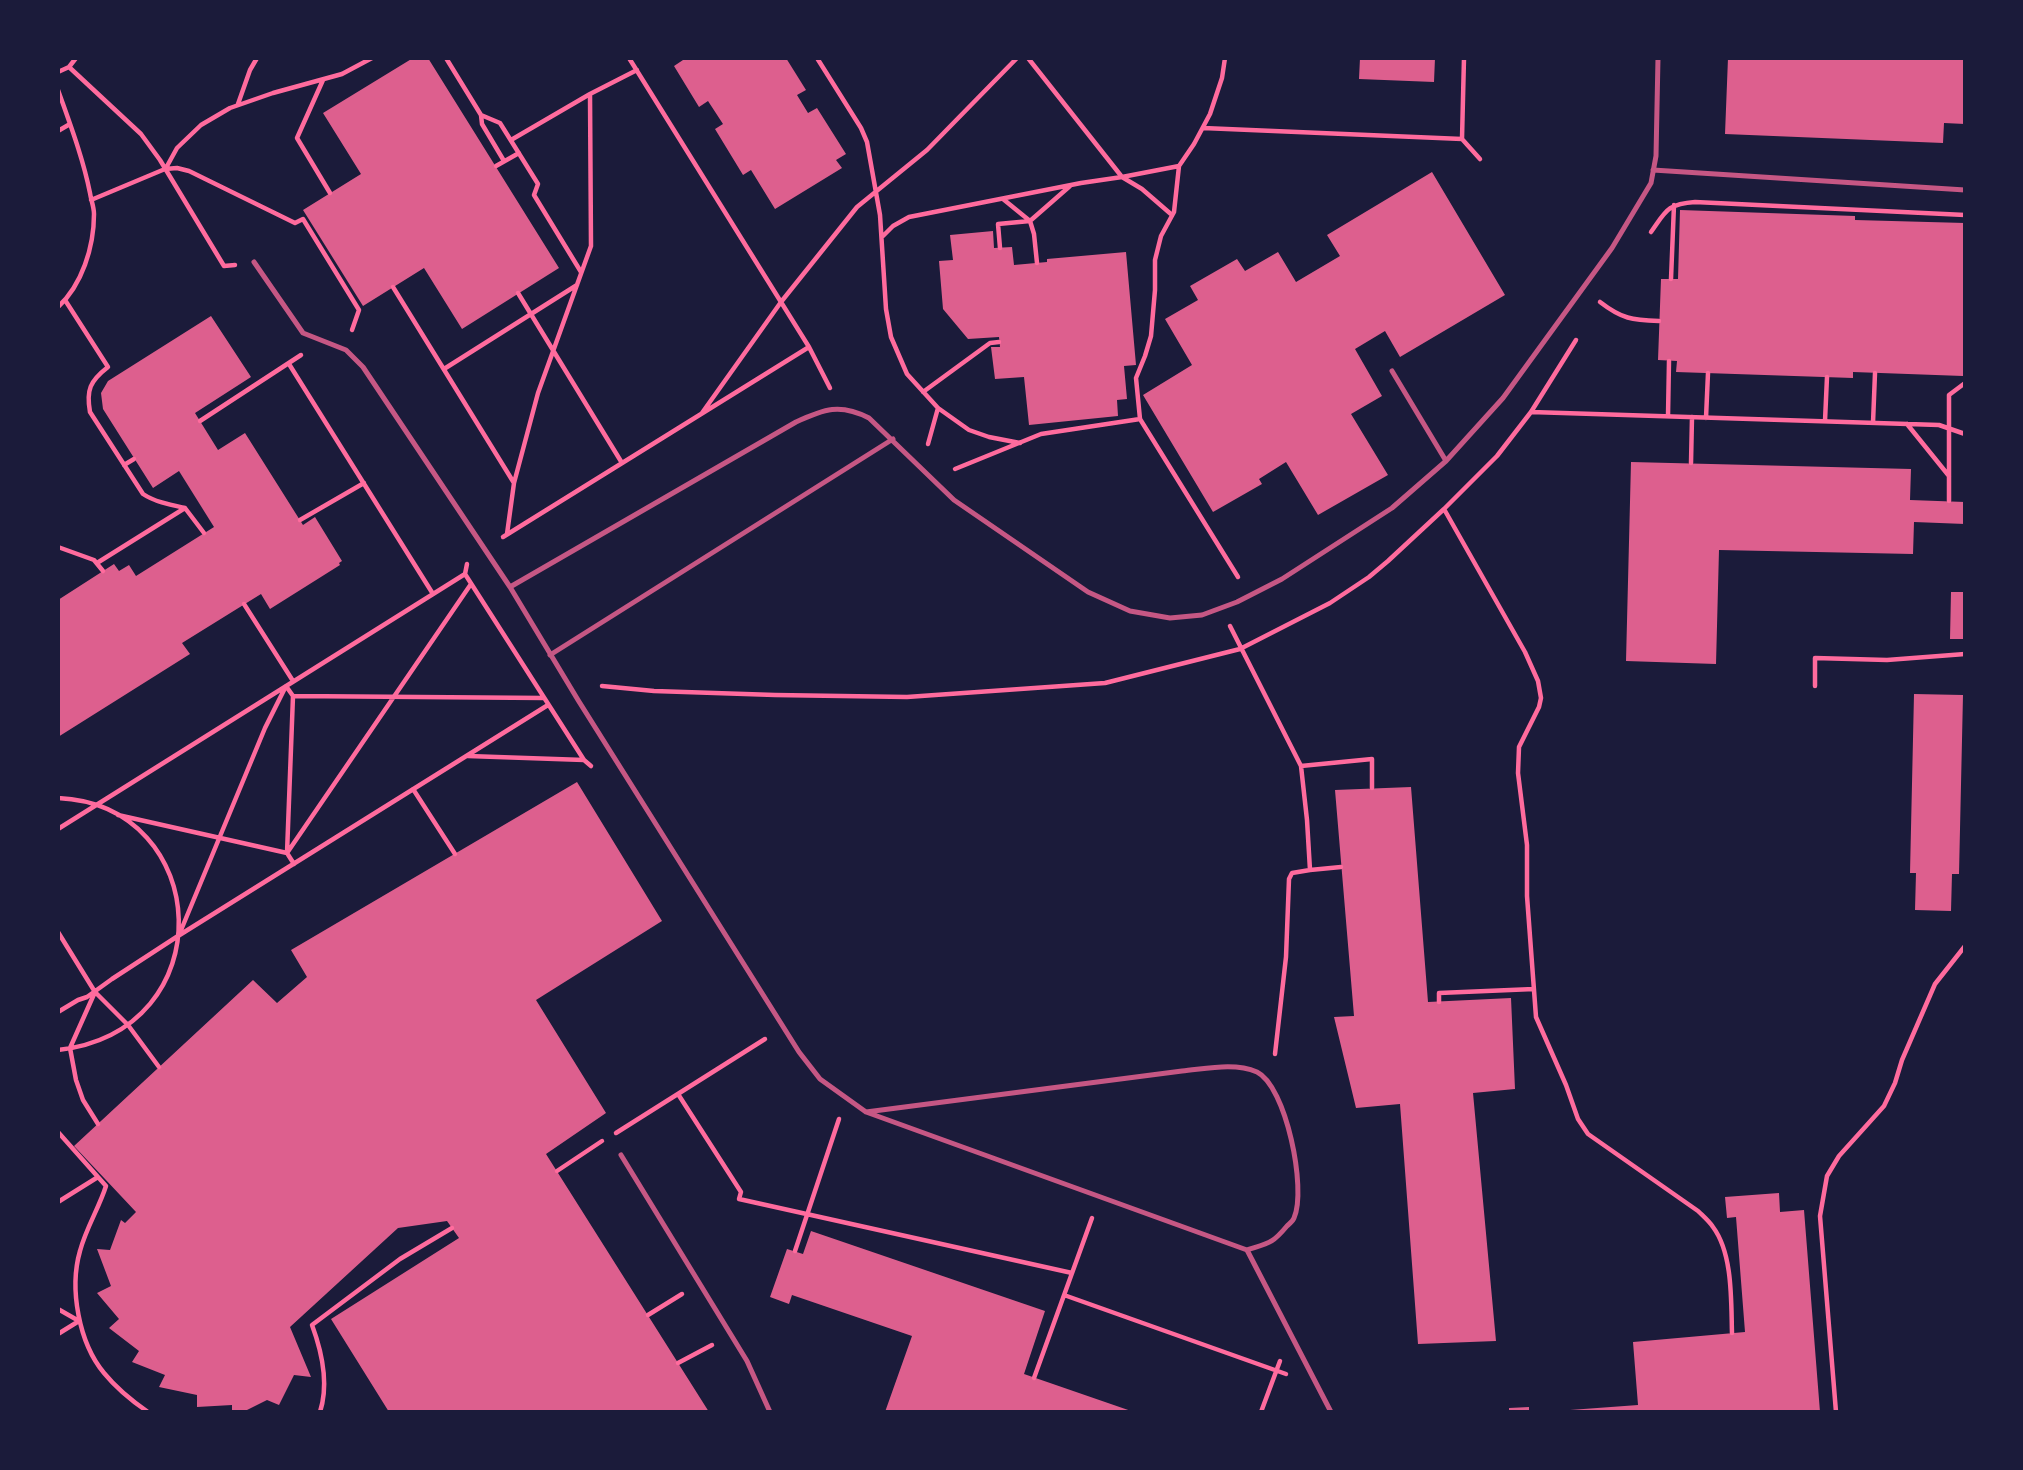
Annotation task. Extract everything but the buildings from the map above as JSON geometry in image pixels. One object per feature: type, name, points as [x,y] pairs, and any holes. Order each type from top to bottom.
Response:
[{"type":"lane","points":[[510,587],[796,422],[821,411],[840,408],[869,418],[954,500],[1088,592],[1130,611],[1170,618],[1202,615],[1249,595],[1282,579],[1392,508],[1446,461],[1503,398],[1612,248],[1651,183],[1656,156],[1658,58]]},
{"type":"lane","points":[[1653,170],[1965,190]]},
{"type":"lane","points":[[254,262],[303,333],[346,350],[363,368],[510,587],[799,1052],[820,1079],[866,1112],[1247,1250],[1274,1241],[1294,1218],[1298,1195],[1297,1168],[1285,1112],[1272,1086],[1258,1073],[1234,1067],[1182,1071],[866,1112]]},
{"type":"lane","points":[[1392,371],[1446,461]]},
{"type":"lane","points":[[550,655],[893,439]]},
{"type":"lane","points":[[621,1156],[747,1361],[770,1412]]},
{"type":"lane","points":[[1247,1250],[1331,1412]]},
{"type":"path","points":[[58,72],[69,67],[76,58]]},
{"type":"path","points":[[237,105],[257,58]]},
{"type":"path","points":[[166,169],[177,148],[201,125],[237,105],[342,74],[372,58]]},
{"type":"path","points":[[446,58],[481,115],[482,124],[504,161]]},
{"type":"path","points":[[629,58],[781,302],[840,408]]},
{"type":"path","points":[[817,58],[867,142],[880,215],[886,309],[891,337],[907,374],[939,408],[970,430],[1020,443]]},
{"type":"path","points":[[702,413],[781,302],[857,207],[927,150],[1017,58]]},
{"type":"path","points":[[1028,58],[1122,177],[1142,189],[1172,216]]},
{"type":"path","points":[[1225,58],[1222,78],[1210,114],[1179,166],[1172,216],[1161,236],[1155,260],[1151,336],[1136,378],[1140,419],[1249,595]]},
{"type":"path","points":[[1464,58],[1462,139],[1480,159]]},
{"type":"path","points":[[69,67],[141,134],[166,169],[224,266],[254,262]]},
{"type":"path","points":[[511,140],[636,70]]},
{"type":"path","points":[[323,79],[297,138],[330,193]]},
{"type":"path","points":[[58,90],[87,179],[94,212],[85,265],[58,313]]},
{"type":"path","points":[[590,94],[591,246],[537,393],[514,483],[505,536],[808,347]]},
{"type":"path","points":[[481,115],[500,123],[511,140],[538,184],[534,195],[582,273]]},
{"type":"path","points":[[58,131],[70,124]]},
{"type":"path","points":[[1203,128],[1462,139]]},
{"type":"path","points":[[496,166],[519,153]]},
{"type":"path","points":[[882,237],[893,226],[909,217],[1179,166]]},
{"type":"path","points":[[91,200],[166,169],[177,168],[295,223],[303,219],[359,310],[346,350]]},
{"type":"path","points":[[1000,248],[998,224],[1030,221],[1070,185]]},
{"type":"path","points":[[1002,199],[1030,221],[1037,263]]},
{"type":"path","points":[[1645,241],[1667,210],[1674,205],[1695,202],[1965,215]]},
{"type":"path","points":[[1671,279],[1674,205]]},
{"type":"path","points":[[444,369],[578,285]]},
{"type":"path","points":[[393,287],[514,483]]},
{"type":"path","points":[[1593,313],[1607,292]]},
{"type":"path","points":[[518,293],[622,463]]},
{"type":"path","points":[[1600,302],[1617,315],[1637,320],[1659,321]]},
{"type":"path","points":[[61,304],[108,367],[94,379],[90,388],[90,412],[143,494],[148,498],[185,508],[204,533]]},
{"type":"path","points":[[602,687],[775,695],[907,697],[1105,683],[1240,649],[1330,603],[1369,577],[1444,509],[1497,456],[1531,412],[1579,335]]},
{"type":"path","points":[[200,421],[323,341]]},
{"type":"path","points":[[923,392],[990,343],[999,342]]},
{"type":"path","points":[[1668,416],[1669,360]]},
{"type":"path","points":[[289,363],[433,594]]},
{"type":"path","points":[[1706,418],[1708,373]]},
{"type":"path","points":[[1873,423],[1875,373]]},
{"type":"path","points":[[1825,422],[1827,377]]},
{"type":"path","points":[[1949,501],[1950,395],[1965,383]]},
{"type":"path","points":[[916,463],[931,439],[939,408]]},
{"type":"path","points":[[1531,412],[1939,425],[1965,434]]},
{"type":"path","points":[[1691,463],[1692,417]]},
{"type":"path","points":[[954,470],[1041,435],[1140,419]]},
{"type":"path","points":[[1907,424],[1949,477]]},
{"type":"path","points":[[124,465],[134,458]]},
{"type":"path","points":[[300,520],[364,484]]},
{"type":"path","points":[[97,563],[185,508]]},
{"type":"path","points":[[1444,509],[1525,652],[1538,681],[1541,698],[1519,747],[1518,773],[1527,845],[1527,896],[1535,1017],[1566,1085],[1578,1119],[1588,1134],[1698,1211],[1713,1226],[1723,1245],[1731,1290],[1732,1333]]},
{"type":"path","points":[[58,547],[94,560],[103,571]]},
{"type":"path","points":[[58,829],[465,574],[584,760],[599,777]]},
{"type":"path","points":[[287,853],[471,583]]},
{"type":"path","points":[[244,604],[293,681]]},
{"type":"path","points":[[1221,607],[1301,766],[1310,870]]},
{"type":"path","points":[[1815,686],[1815,658],[1886,660],[1965,654]]},
{"type":"path","points":[[286,686],[293,696],[287,853],[294,864]]},
{"type":"path","points":[[178,936],[265,727],[286,686]]},
{"type":"path","points":[[293,696],[544,698]]},
{"type":"path","points":[[58,1012],[95,992],[178,936],[548,705]]},
{"type":"path","points":[[467,756],[584,760]]},
{"type":"path","points":[[1301,766],[1372,759],[1372,789]]},
{"type":"path","points":[[413,789],[455,854]]},
{"type":"path","points":[[58,798],[97,804],[138,830],[155,848],[167,869],[176,892],[179,917],[172,966],[162,988],[147,1008],[128,1025],[107,1037],[84,1046],[58,1050]]},
{"type":"path","points":[[118,815],[287,853]]},
{"type":"path","points":[[1275,1054],[1286,957],[1289,879],[1292,873],[1341,867]]},
{"type":"path","points":[[58,932],[95,992],[128,1025],[159,1067]]},
{"type":"path","points":[[1836,1412],[1820,1216],[1827,1177],[1839,1156],[1884,1106],[1935,984],[1965,946]]},
{"type":"path","points":[[1439,1002],[1439,993],[1534,989]]},
{"type":"path","points":[[95,992],[69,1048],[83,1100],[98,1124]]},
{"type":"path","points":[[557,1171],[765,1040],[758,1028]]},
{"type":"path","points":[[678,1094],[741,1192],[739,1199],[1072,1273]]},
{"type":"path","points":[[795,1251],[846,1098]]},
{"type":"path","points":[[58,1132],[100,1176],[106,1186],[79,1252],[76,1290],[78,1313],[86,1340],[102,1371],[148,1412]]},
{"type":"path","points":[[58,1202],[100,1176]]},
{"type":"path","points":[[1034,1378],[1100,1197]]},
{"type":"path","points":[[320,1412],[324,1384],[322,1359],[312,1325],[400,1259],[452,1228]]},
{"type":"path","points":[[648,1315],[700,1283]]},
{"type":"path","points":[[1064,1295],[1317,1385]]},
{"type":"path","points":[[58,1309],[79,1321],[58,1334]]},
{"type":"path","points":[[1261,1412],[1290,1334]]},
{"type":"path","points":[[678,1363],[731,1335]]}]
